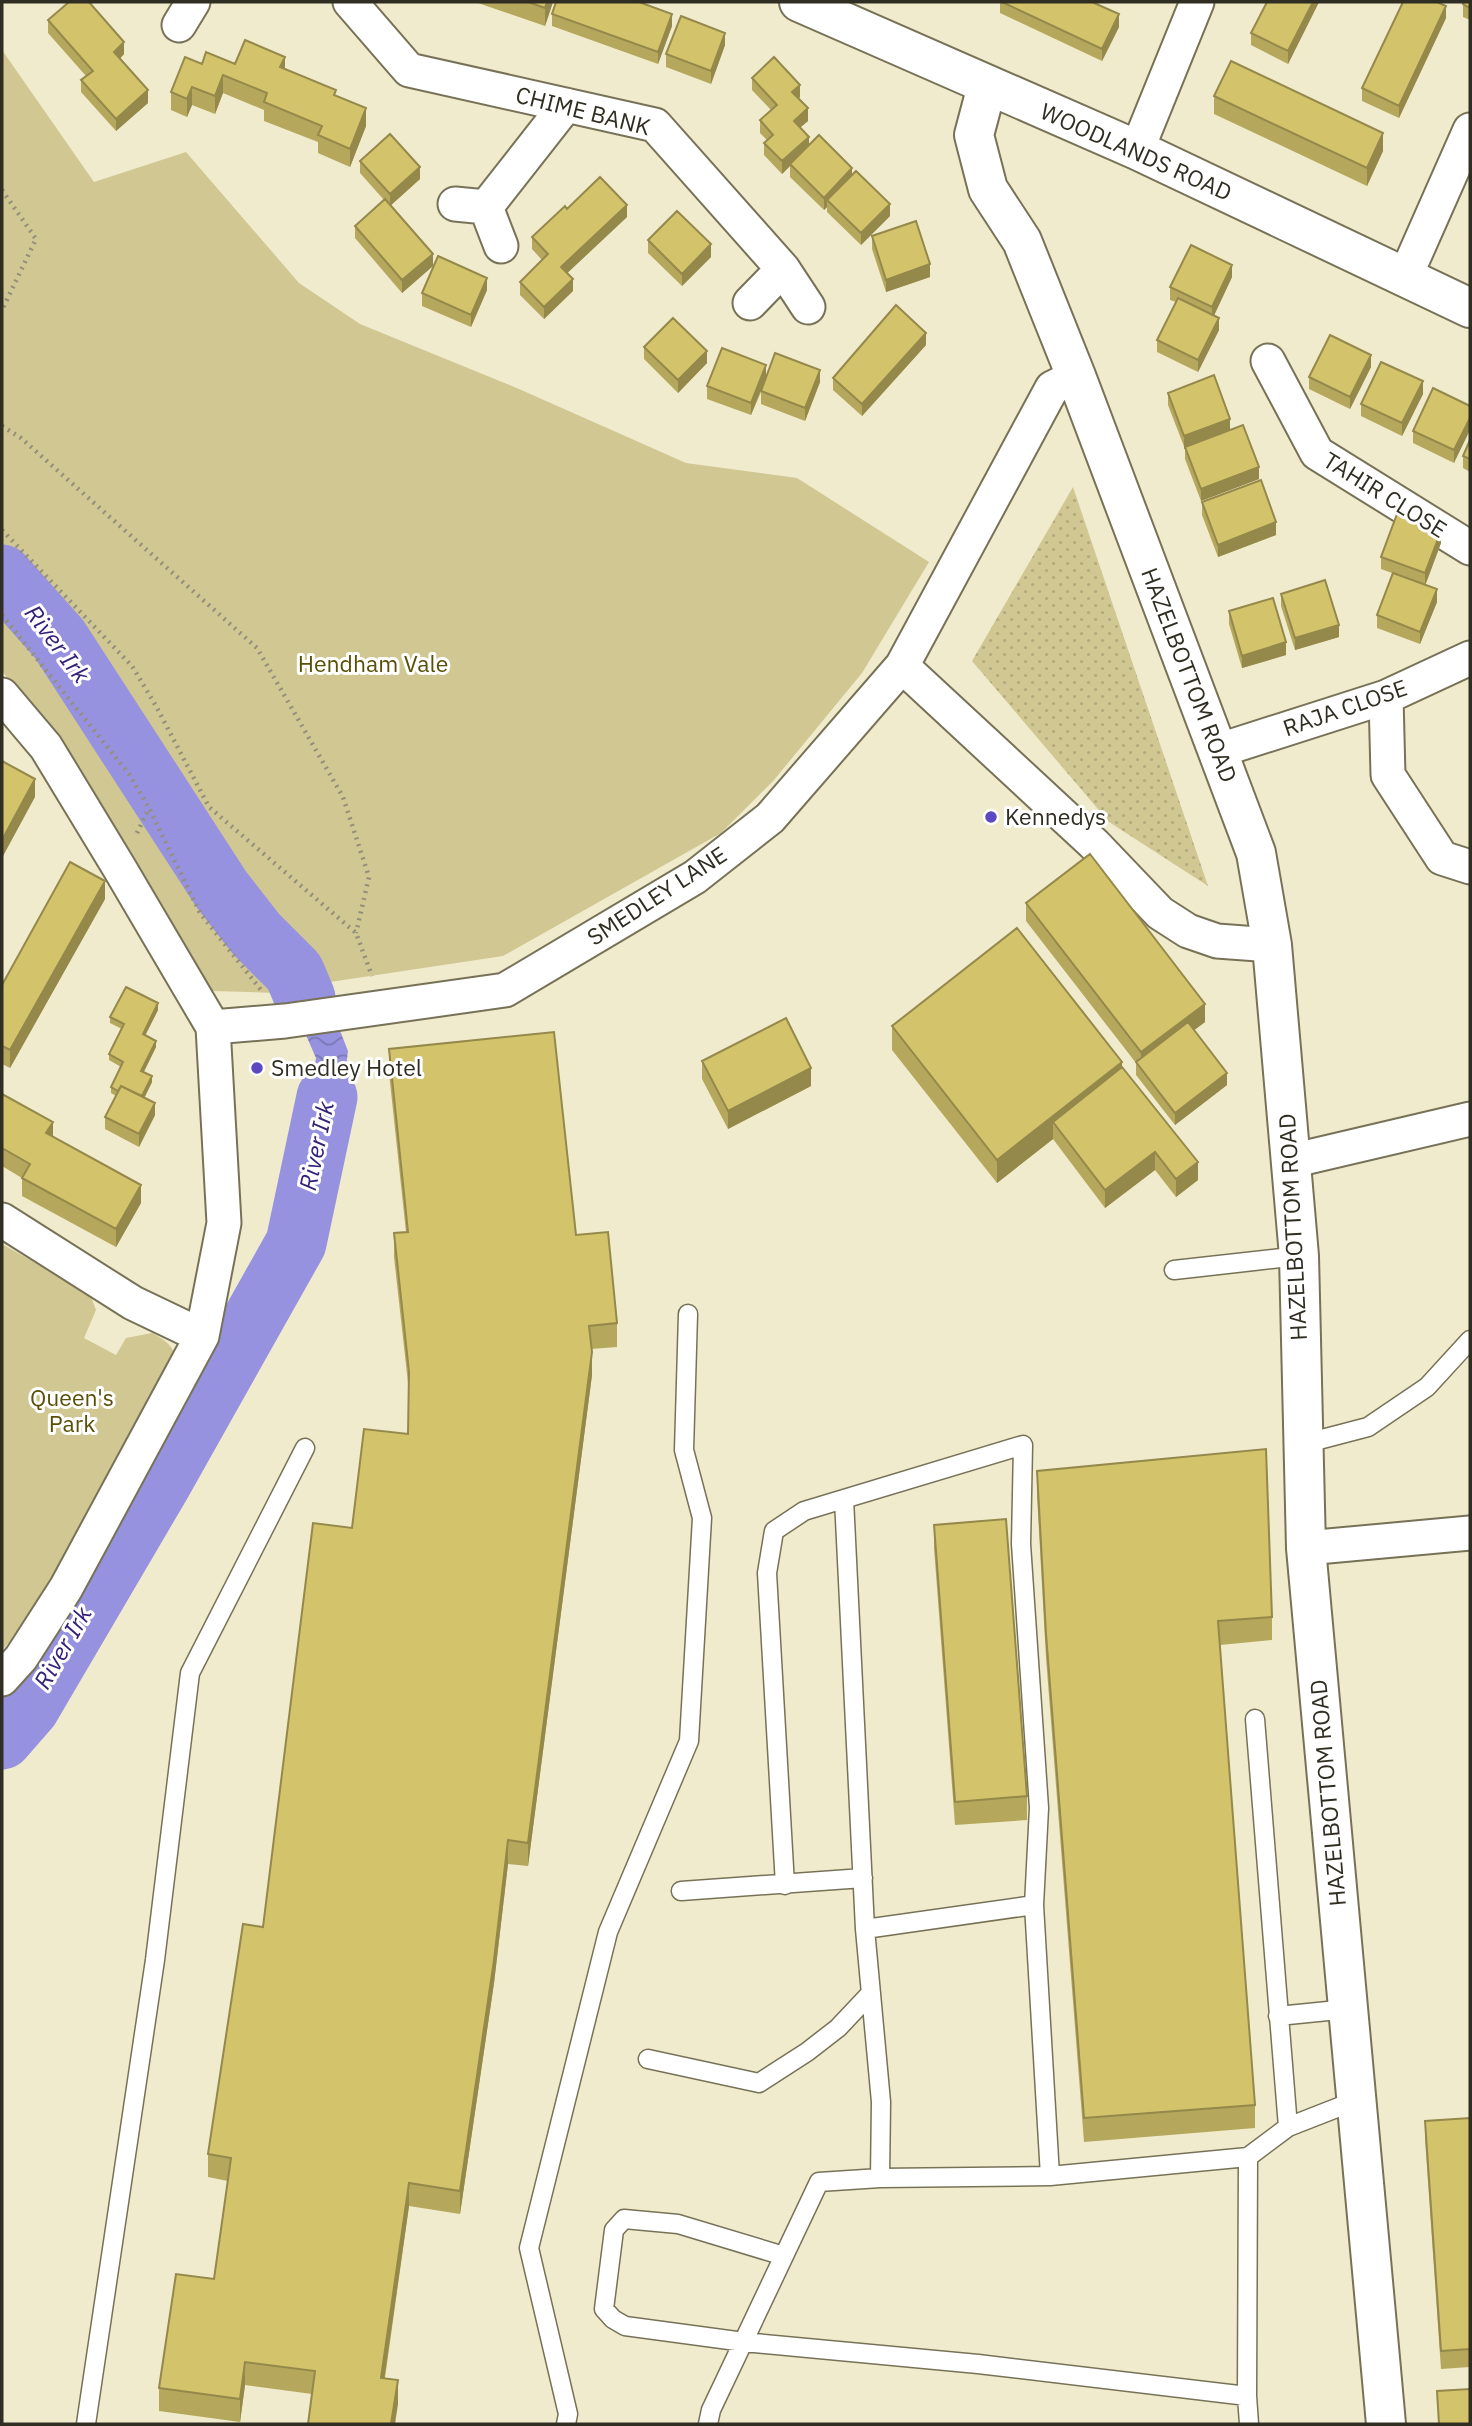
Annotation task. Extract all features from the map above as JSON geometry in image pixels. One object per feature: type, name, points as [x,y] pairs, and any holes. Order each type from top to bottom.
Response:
[{"type":"street","name":"CHIME BANK","points":[[350,2],[409,70],[655,125],[783,269],[808,307]]},
{"type":"street","name":"WOODLANDS ROAD","points":[[799,2],[1137,150],[1470,308]]},
{"type":"street","points":[[1137,150],[1197,2]]},
{"type":"street","name":"HAZELBOTTOM ROAD","points":[[987,86],[974,135],[988,189],[1022,241],[1076,376],[1256,852],[1272,945],[1299,1256],[1306,1548],[1386,2424]]},
{"type":"street","points":[[500,246],[471,205],[566,105]]},
{"type":"street","points":[[1405,277],[1470,130]]},
{"type":"street","points":[[750,303],[783,269]]},
{"type":"street","name":"TAHIR CLOSE","points":[[1268,361],[1317,453],[1470,548]]},
{"type":"street","name":"SMEDLEY LANE","points":[[213,1027],[285,1021],[505,990],[695,877],[770,818],[902,666],[1052,388],[1076,376]]},
{"type":"street","name":"RAJA CLOSE","points":[[1217,751],[1386,697],[1470,658]]},
{"type":"street","points":[[902,666],[1094,844],[1160,913],[1188,931],[1217,942],[1272,945]]},
{"type":"street","points":[[1386,697],[1388,775],[1442,858],[1470,867]]},
{"type":"street","points":[[2,1679],[21,1658],[66,1588],[202,1336],[224,1223],[213,1027],[46,747],[3,700]]},
{"type":"street","points":[[1291,1161],[1470,1119]]},
{"type":"street","points":[[2,1220],[133,1303],[202,1336]]},
{"type":"street","points":[[1306,1548],[1470,1533]]},
{"type":"lane","points":[[1174,1270],[1299,1256]]},
{"type":"lane","points":[[566,2424],[568,2414],[529,2248],[608,1932],[689,1741],[702,1518],[684,1450],[688,1314]]},
{"type":"lane","points":[[1303,1444],[1368,1427],[1427,1387],[1470,1340]]},
{"type":"lane","points":[[785,1885],[767,1573],[774,1531],[804,1511],[1023,1446],[1021,1544],[1039,1808],[1034,1905],[1049,2176]]},
{"type":"lane","points":[[86,2424],[155,1960],[190,1673],[305,1448]]},
{"type":"lane","points":[[844,1499],[865,1929],[881,2102],[880,2178]]},
{"type":"lane","points":[[1255,1719],[1288,2127]]},
{"type":"lane","points":[[681,1891],[863,1878]]},
{"type":"lane","points":[[865,1929],[1034,1905]]},
{"type":"lane","points":[[648,2059],[759,2083],[838,2028],[871,1993]]},
{"type":"lane","points":[[1278,2016],[1348,2009]]},
{"type":"lane","points":[[708,2424],[711,2410],[819,2182],[880,2178],[1049,2176],[1248,2157],[1288,2127],[1357,2100]]},
{"type":"lane","points":[[1248,2157],[1249,2424]]},
{"type":"lane","points":[[784,2256],[678,2224],[624,2219],[614,2230],[604,2309],[613,2319],[625,2326],[744,2342],[978,2364],[1247,2396]]},
{"type":"path","points":[[2,190],[36,239],[2,310]]},
{"type":"path","points":[[2,426],[21,438],[257,649],[343,797],[369,877],[356,933],[368,1008]]},
{"type":"path","points":[[2,530],[132,666],[209,807],[356,933]]},
{"type":"path","points":[[2,615],[129,774],[149,808],[200,913],[285,1021]]},
{"type":"green space","name":"Hendham Vale","points":[[2,50],[94,182],[186,152],[299,283],[360,324],[519,389],[686,463],[797,478],[929,562],[862,673],[774,780],[721,833],[503,956],[330,982],[278,993],[212,991],[59,744],[2,671]]},
{"type":"green space","points":[[1073,487],[1208,886],[1109,822],[972,661]]},
{"type":"green space","name":"Queen's Park","points":[[2,1244],[90,1294],[96,1310],[84,1338],[116,1355],[126,1338],[152,1333],[168,1344],[177,1360],[46,1603],[2,1650]]},
{"type":"water","points":[[269,925],[305,956],[317,972],[348,1051],[331,1186],[302,1177],[308,1107],[316,1058],[278,971],[240,940]]},
{"type":"building","points":[[69,2],[89,2],[124,42],[114,52],[148,90],[116,119],[81,80],[93,71],[48,20]]},
{"type":"building","points":[[528,2],[547,2],[545,8]]},
{"type":"building","points":[[556,2],[639,2],[672,14],[658,52],[552,14]]},
{"type":"building","points":[[1002,2],[1092,2],[1119,14],[1102,49]]},
{"type":"building","points":[[1267,2],[1313,2],[1288,51],[1251,33]]},
{"type":"building","points":[[1403,2],[1437,2],[1446,6],[1399,106],[1362,88]]},
{"type":"building","points":[[681,16],[725,33],[711,71],[666,54]]},
{"type":"building","points":[[245,40],[285,57],[280,67],[336,90],[334,95],[366,108],[350,149],[318,135],[322,126],[264,102],[267,93],[223,75],[215,96],[192,87],[187,99],[171,92],[185,57],[202,64],[206,52],[235,64]]},
{"type":"building","points":[[774,57],[800,85],[792,92],[808,108],[794,121],[809,137],[782,161],[764,143],[773,135],[760,120],[777,105],[752,78]]},
{"type":"building","points":[[1231,61],[1383,133],[1367,168],[1214,96]]},
{"type":"building","points":[[390,134],[420,167],[390,194],[360,161]]},
{"type":"building","points":[[819,135],[852,168],[824,198],[790,164]]},
{"type":"building","points":[[856,171],[890,204],[861,233],[827,200]]},
{"type":"building","points":[[600,177],[627,205],[561,267],[573,279],[544,307],[520,282],[548,254],[532,237],[565,206],[567,209]]},
{"type":"building","points":[[385,199],[433,254],[402,280],[355,226]]},
{"type":"building","points":[[677,211],[711,244],[682,274],[648,240]]},
{"type":"building","points":[[916,221],[930,264],[886,280],[872,236]]},
{"type":"building","points":[[1191,245],[1232,265],[1212,307],[1170,287]]},
{"type":"building","points":[[438,256],[487,278],[471,315],[422,293]]},
{"type":"building","points":[[1178,298],[1219,318],[1198,360],[1157,340]]},
{"type":"building","points":[[896,305],[926,333],[862,404],[833,378]]},
{"type":"building","points":[[673,318],[707,351],[678,380],[644,347]]},
{"type":"building","points":[[1330,335],[1371,355],[1350,397],[1309,377]]},
{"type":"building","points":[[722,348],[766,365],[751,403],[707,386]]},
{"type":"building","points":[[775,353],[820,370],[805,408],[761,391]]},
{"type":"building","points":[[1381,362],[1423,381],[1402,423],[1361,404]]},
{"type":"building","points":[[1214,375],[1230,419],[1184,436],[1168,393]]},
{"type":"building","points":[[1433,388],[1470,406],[1470,418],[1454,450],[1413,431]]},
{"type":"building","points":[[1243,425],[1259,467],[1201,489],[1185,447]]},
{"type":"building","points":[[1470,440],[1470,459],[1463,456]]},
{"type":"building","points":[[1261,480],[1276,522],[1218,545],[1202,502]]},
{"type":"building","points":[[1397,514],[1441,531],[1425,573],[1381,557]]},
{"type":"building","points":[[1393,573],[1437,589],[1420,632],[1377,615]]},
{"type":"building","points":[[1325,580],[1339,625],[1295,638],[1281,594]]},
{"type":"building","points":[[1273,598],[1286,642],[1242,656],[1229,611]]},
{"type":"building","points":[[2,761],[35,779],[2,840]]},
{"type":"building","points":[[1090,854],[1205,1004],[1141,1052],[1026,903]]},
{"type":"building","points":[[70,862],[105,881],[10,1050],[2,1046],[2,985]]},
{"type":"building","points":[[1017,928],[1122,1062],[997,1160],[892,1026]]},
{"type":"building","points":[[126,987],[158,1003],[143,1034],[156,1041],[141,1071],[152,1076],[142,1096],[121,1086],[118,1091],[111,1087],[123,1062],[109,1054],[124,1024],[110,1017]]},
{"type":"building","points":[[786,1018],[811,1068],[728,1111],[702,1061]]},
{"type":"building","points":[[1188,1022],[1227,1073],[1175,1113],[1136,1062]]},
{"type":"building","points":[[554,1032],[576,1235],[608,1232],[617,1323],[589,1326],[592,1352],[528,1843],[508,1840],[494,1960],[460,2191],[409,2183],[381,2378],[398,2380],[391,2424],[308,2424],[315,2371],[245,2362],[240,2399],[159,2388],[176,2274],[214,2279],[231,2158],[208,2154],[243,1924],[263,1927],[313,1523],[352,1528],[364,1429],[408,1434],[409,1372],[394,1233],[408,1232],[389,1049]]},
{"type":"building","points":[[1122,1067],[1198,1162],[1176,1179],[1155,1152],[1105,1190],[1053,1122]]},
{"type":"building","points":[[121,1086],[155,1103],[139,1134],[105,1117]]},
{"type":"building","points":[[2,1094],[53,1122],[46,1133],[141,1185],[116,1229],[22,1178],[30,1164],[2,1148]]},
{"type":"building","points":[[1266,1449],[1272,1617],[1218,1621],[1255,2105],[1084,2118],[1046,1634],[1037,1471]]},
{"type":"building","points":[[1006,1519],[1027,1796],[955,1802],[934,1525]]},
{"type":"building","points":[[1470,2118],[1470,2349],[1441,2351],[1425,2121]]},
{"type":"building","points":[[1470,2389],[1470,2424],[1439,2424],[1437,2391]]},
{"type":"waterway","name":"River Irk","points":[[2,575],[59,639],[221,889],[256,934],[294,972],[305,998]]},
{"type":"waterway","name":"River Irk","points":[[2,1739],[29,1708],[161,1483],[296,1243],[327,1097]]},
{"type":"place","name":"Kennedys","points":[[991,817]]},
{"type":"place","name":"Smedley Hotel","points":[[257,1068]]}]
